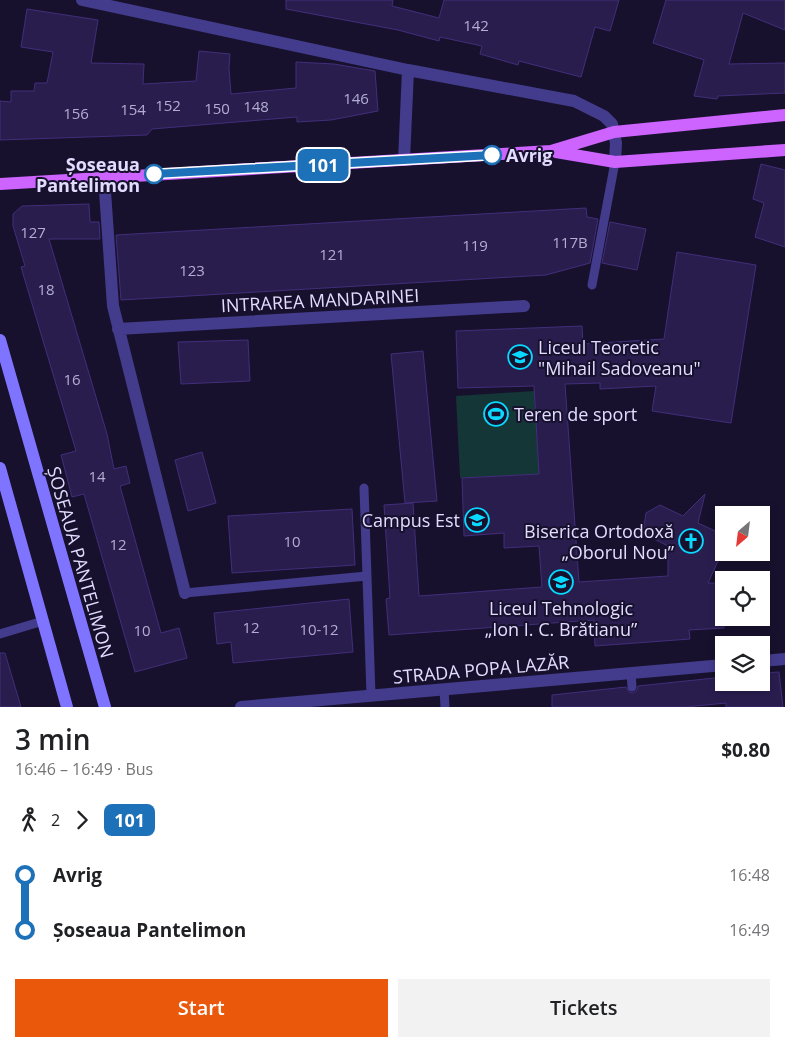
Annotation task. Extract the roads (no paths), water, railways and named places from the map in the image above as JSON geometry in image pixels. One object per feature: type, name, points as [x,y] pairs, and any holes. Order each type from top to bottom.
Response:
[{"type":"main road","points":[[552,151],[614,132],[785,115]]},
{"type":"main road","points":[[0,184],[552,151],[615,162],[785,150]]},
{"type":"main road","name":"ȘOSEAUA PANTELIMON","points":[[0,340],[104,707]]},
{"type":"main road","points":[[0,468],[67,707]]},
{"type":"street","points":[[82,0],[408,70],[574,100],[604,116],[612,124],[615,162]]},
{"type":"street","points":[[404,160],[408,70]]},
{"type":"street","points":[[104,177],[113,306],[185,593]]},
{"type":"street","name":"INTRAREA MANDARINEI","points":[[118,329],[524,306]]},
{"type":"street","points":[[770,660],[785,659]]},
{"type":"street","name":"STRADA POPA LAZĂR","points":[[241,707],[715,666]]},
{"type":"lane","points":[[592,285],[615,162]]},
{"type":"lane","points":[[364,488],[371,696]]},
{"type":"lane","points":[[185,593],[367,576]]},
{"type":"lane","points":[[0,634],[43,621]]},
{"type":"lane","points":[[631,673],[632,687]]},
{"type":"lane","points":[[444,689],[445,707]]},
{"type":"place","name":"Avrig","points":[[492,155]]},
{"type":"place","name":"Șoseaua Pantelimon","points":[[154,174]]},
{"type":"place","name":"Liceul Teoretic \"Mihail Sadoveanu\"","points":[[520,357]]},
{"type":"place","name":"Teren de sport","points":[[496,414]]},
{"type":"place","name":"Campus Est","points":[[477,520]]},
{"type":"place","name":"Biserica Ortodoxă „Oborul Nou”","points":[[691,541]]},
{"type":"place","name":"Liceul Tehnologic „Ion I. C. Brătianu”","points":[[561,582]]}]
